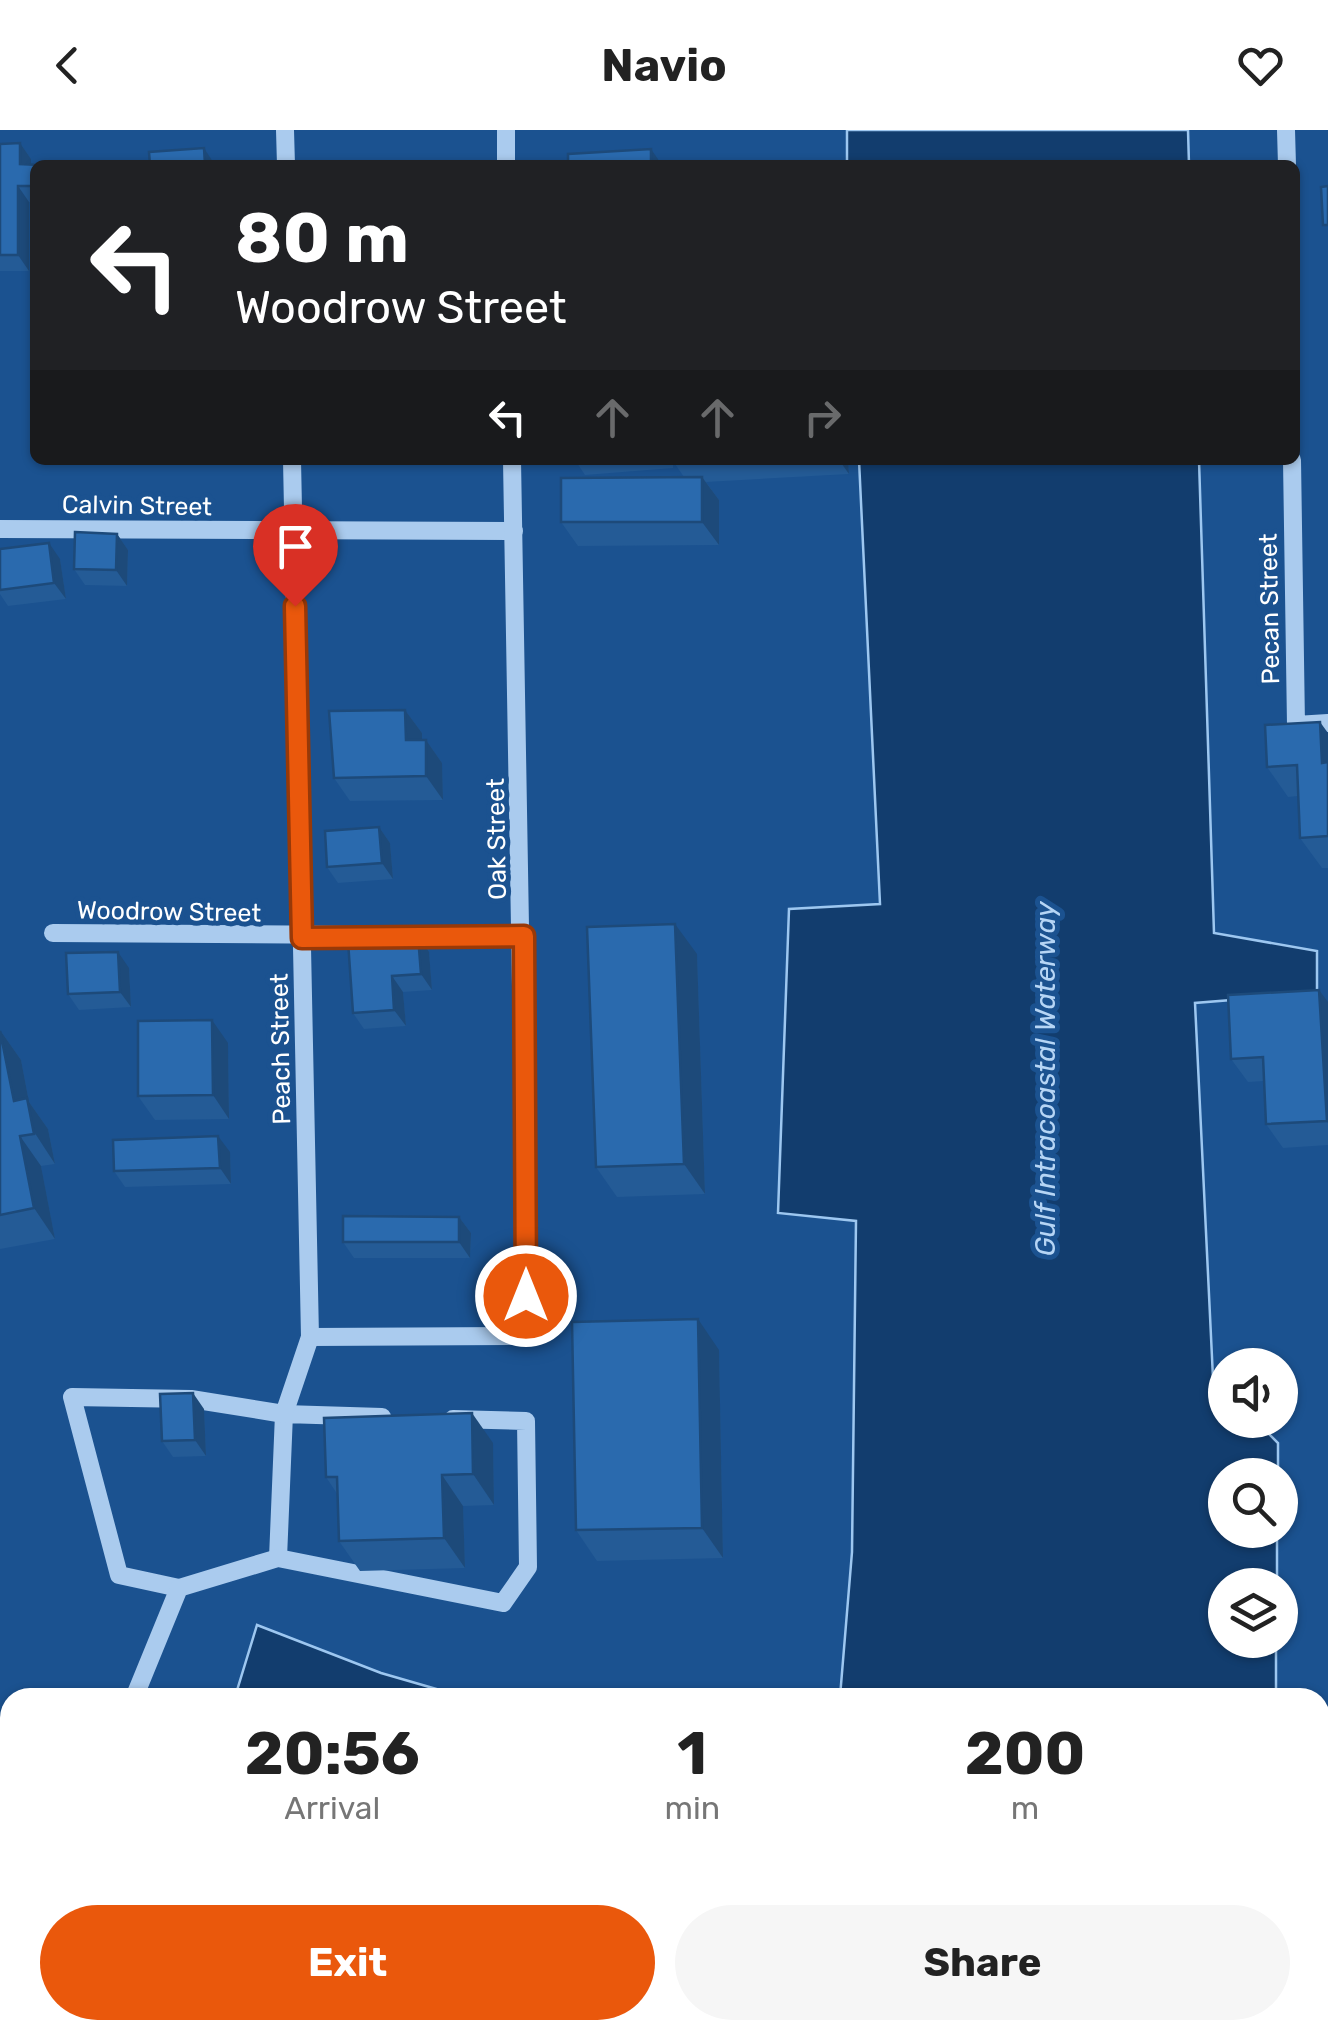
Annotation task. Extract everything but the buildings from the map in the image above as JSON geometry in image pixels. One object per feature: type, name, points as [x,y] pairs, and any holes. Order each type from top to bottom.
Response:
[{"type":"street","points":[[285,130],[286,160]]},
{"type":"street","points":[[506,130],[506,160]]},
{"type":"street","points":[[1286,130],[1287,160]]},
{"type":"street","name":"Peach Street","points":[[278,1558],[284,1414],[310,1337],[292,465]]},
{"type":"street","name":"Oak Street","points":[[310,1337],[527,1336],[524,936],[512,465]]},
{"type":"street","name":"Pecan Street","points":[[1292,465],[1296,724],[1328,723]]},
{"type":"street","name":"Calvin Street","points":[[0,529],[514,531]]},
{"type":"street","name":"Woodrow Street","points":[[53,934],[524,936]]},
{"type":"street","points":[[396,1418],[284,1414],[190,1400],[72,1398],[119,1576],[178,1588],[278,1558],[503,1604],[528,1567],[526,1422],[433,1419]]},
{"type":"street","points":[[138,1688],[178,1588]]},
{"type":"water","points":[[847,130],[1188,130],[1189,160],[847,160]]},
{"type":"water","name":"Gulf Intracoastal Waterway","points":[[859,465],[1199,465],[1214,933],[1317,951],[1317,993],[1195,1003],[1212,1348],[1208,1348],[1208,1438],[1273,1438],[1278,1443],[1278,1458],[1208,1458],[1208,1548],[1277,1548],[1277,1568],[1208,1568],[1208,1658],[1276,1658],[1276,1688],[841,1688],[852,1552],[856,1221],[778,1213],[789,909],[880,904]]},
{"type":"water","points":[[257,1625],[381,1673],[433,1688],[238,1688]]},
{"type":"route","points":[[295,606],[302,938],[524,936],[526,1296]]}]
